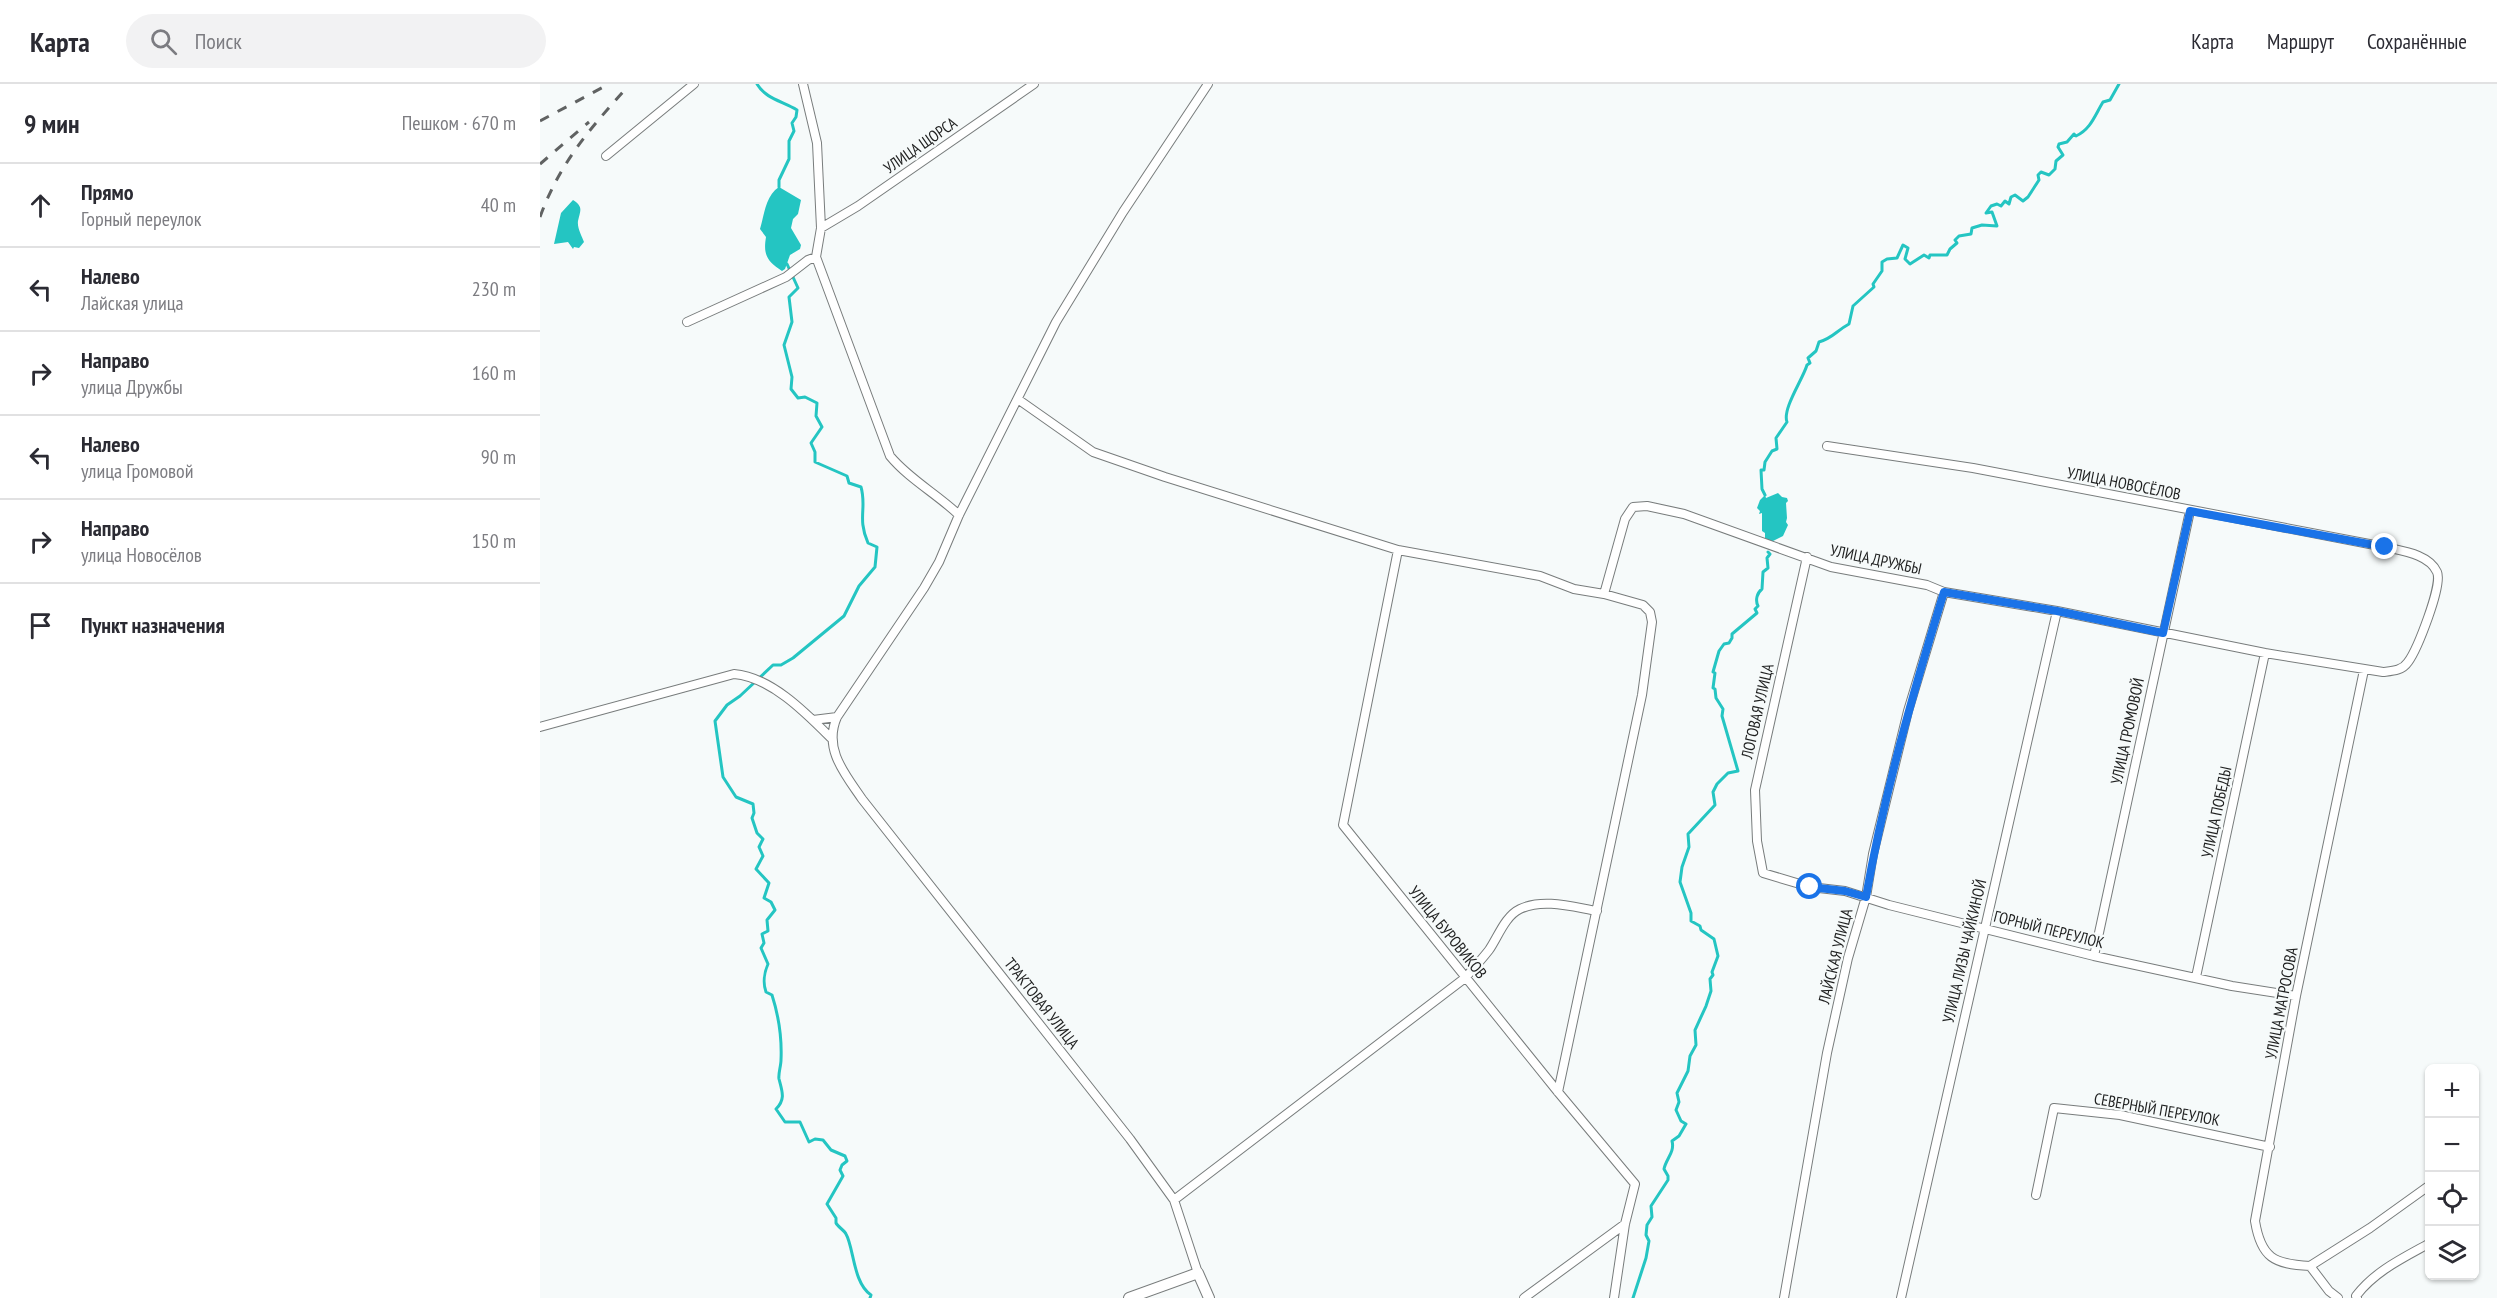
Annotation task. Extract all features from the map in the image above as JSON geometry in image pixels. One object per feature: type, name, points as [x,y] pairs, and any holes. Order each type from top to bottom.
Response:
[{"type":"street","points":[[606,156],[694,84]]},
{"type":"street","points":[[803,84],[817,143],[821,228],[816,257],[890,456],[959,515]]},
{"type":"street","name":"УЛИЦА ЩОРСА","points":[[821,228],[858,206],[1034,84]]},
{"type":"street","points":[[540,727],[735,674],[747,675],[774,690],[813,720],[831,738],[837,717],[939,562],[959,515],[1019,400],[1056,322],[1124,212],[1208,84]]},
{"type":"street","points":[[687,322],[786,277],[808,260],[816,257]]},
{"type":"street","points":[[1019,400],[1093,452],[1165,477],[1398,550],[1540,576],[1574,589],[1604,594],[1643,605],[1650,612],[1652,622],[1642,695],[1558,1092]]},
{"type":"street","name":"УЛИЦА НОВОСЁЛОВ","points":[[1827,446],[1973,468],[2385,547],[2430,562],[2439,573],[2438,588],[2432,608],[2407,663],[2397,671],[2364,670]]},
{"type":"street","name":"УЛИЦА ДРУЖБЫ","points":[[1604,594],[1625,519],[1633,507],[1647,506],[1684,514],[1831,567],[1927,585],[1944,592],[2057,611],[2265,653],[2364,670]]},
{"type":"street","name":"УЛИЦА ГРОМОВОЙ","points":[[2094,956],[2190,511]]},
{"type":"street","name":"УЛИЦА БУРОВИКОВ","points":[[1398,550],[1343,825],[1465,978],[1635,1184],[1625,1224],[1614,1298]]},
{"type":"street","name":"ЛОГОВАЯ УЛИЦА","points":[[1763,873],[1757,841],[1755,790],[1807,557]]},
{"type":"street","name":"ЛАЙСКАЯ УЛИЦА","points":[[1784,1298],[1827,1053],[1848,958],[1866,897],[1873,854],[1908,711],[1944,592]]},
{"type":"street","name":"УЛИЦА ЛИЗЫ ЧАЙКИНОЙ","points":[[1901,1298],[2057,611]]},
{"type":"street","name":"УЛИЦА ПОБЕДЫ","points":[[2196,977],[2265,653]]},
{"type":"street","name":"УЛИЦА МАТРОСОВА","points":[[2310,1266],[2277,1261],[2262,1248],[2255,1221],[2296,996],[2364,670]]},
{"type":"street","points":[[813,720],[837,717]]},
{"type":"street","name":"ТРАКТОВАЯ УЛИЦА","points":[[831,738],[838,762],[862,799],[1130,1139],[1174,1200],[1198,1273],[1209,1298]]},
{"type":"street","name":"ГОРНЫЙ ПЕРЕУЛОК","points":[[1763,873],[1810,887],[1845,891],[2094,956],[2232,986],[2296,996]]},
{"type":"street","points":[[1174,1200],[1465,978],[1518,910],[1535,904],[1554,904],[1597,911]]},
{"type":"street","name":"СЕВЕРНЫЙ ПЕРЕУЛОК","points":[[2036,1195],[2054,1108],[2120,1115],[2270,1147]]},
{"type":"street","points":[[2338,1298],[2329,1291],[2310,1266],[2370,1228],[2425,1189]]},
{"type":"street","points":[[1524,1298],[1625,1224]]},
{"type":"street","points":[[2355,1297],[2374,1276],[2425,1246]]},
{"type":"street","points":[[1129,1298],[1198,1273]]},
{"type":"water","points":[[779,187],[801,200],[798,214],[793,219],[791,228],[801,245],[800,249],[790,255],[782,271],[767,257],[766,237],[760,229],[768,201]]},
{"type":"water","points":[[573,200],[580,207],[578,224],[584,242],[579,248],[574,247],[573,249],[568,242],[554,244],[561,213]]},
{"type":"water","points":[[1778,493],[1788,501],[1786,503],[1786,522],[1788,525],[1783,536],[1771,542],[1765,538],[1765,533],[1762,531],[1762,513],[1759,514],[1760,511],[1757,508],[1765,495],[1766,498]]},
{"type":"waterway","points":[[757,84],[770,96],[797,110],[792,123],[794,131],[789,141],[789,159],[779,180],[779,187]]},
{"type":"waterway","points":[[1765,495],[1762,489],[1761,470],[1764,470],[1765,462],[1772,451],[1777,449],[1776,438],[1787,422],[1787,410],[1807,365],[1810,363],[1808,358],[1816,351],[1819,342],[1849,324],[1853,306],[1874,287],[1873,284],[1882,271],[1882,262],[1897,258],[1903,245],[1908,248],[1905,259],[1910,264],[1924,255],[1929,258],[1930,255],[1947,255],[1957,243],[1955,240],[1959,236],[1971,234],[1972,228],[1982,225],[1997,226],[1992,212],[1986,213],[1991,206],[1997,204],[2001,206],[2005,201],[2009,204],[2011,197],[2015,195],[2023,201],[2028,197],[2039,180],[2038,175],[2041,172],[2049,175],[2055,169],[2056,161],[2063,155],[2058,147],[2059,144],[2067,142],[2074,134],[2076,136],[2085,130],[2103,102],[2110,100],[2119,84]]},
{"type":"waterway","points":[[787,264],[798,288],[789,297],[792,322],[784,345],[792,377],[791,389],[798,398],[805,397],[817,403],[816,416],[822,427],[811,443],[815,452],[815,462],[847,476],[849,483],[861,487],[863,527],[868,543],[877,547],[875,567],[859,586],[844,616],[793,658],[781,665],[773,665],[727,705],[715,721],[723,777],[736,797],[753,804],[752,818],[757,833],[763,839],[759,847],[763,856],[756,869],[769,883],[764,898],[771,902],[775,910],[767,920],[768,931],[762,934],[764,943],[761,948],[768,964],[764,978],[765,989],[772,995],[780,1036],[779,1077],[782,1095],[781,1102],[776,1109],[785,1122],[800,1122],[809,1142],[815,1139],[823,1140],[831,1150],[845,1156],[847,1161],[840,1170],[843,1176],[827,1204],[836,1218],[836,1223],[849,1240],[857,1274],[865,1290],[871,1295],[870,1298]]},
{"type":"waterway","points":[[1633,1298],[1646,1258],[1649,1241],[1646,1235],[1647,1225],[1652,1217],[1651,1206],[1668,1180],[1664,1169],[1671,1152],[1672,1141],[1679,1136],[1686,1124],[1681,1121],[1676,1110],[1679,1102],[1677,1093],[1688,1071],[1690,1056],[1696,1045],[1695,1030],[1711,991],[1710,979],[1718,956],[1714,939],[1691,921],[1691,913],[1680,882],[1689,847],[1688,834],[1715,805],[1713,792],[1717,784],[1728,773],[1738,771],[1722,716],[1723,709],[1713,688],[1715,673],[1713,672],[1719,651],[1724,644],[1729,643],[1732,634],[1757,613],[1755,609],[1758,606],[1757,597],[1762,589],[1763,572],[1768,568],[1767,558],[1770,554],[1768,552]]},
{"type":"railway","points":[[540,121],[609,84]]},
{"type":"railway","points":[[540,217],[565,165],[623,92]]},
{"type":"railway","points":[[540,164],[589,122]]},
{"type":"route","points":[[1810,887],[1845,891],[1866,897],[1873,854],[1908,711],[1944,592],[2057,611],[2163,633],[2190,511],[2385,547]]}]
